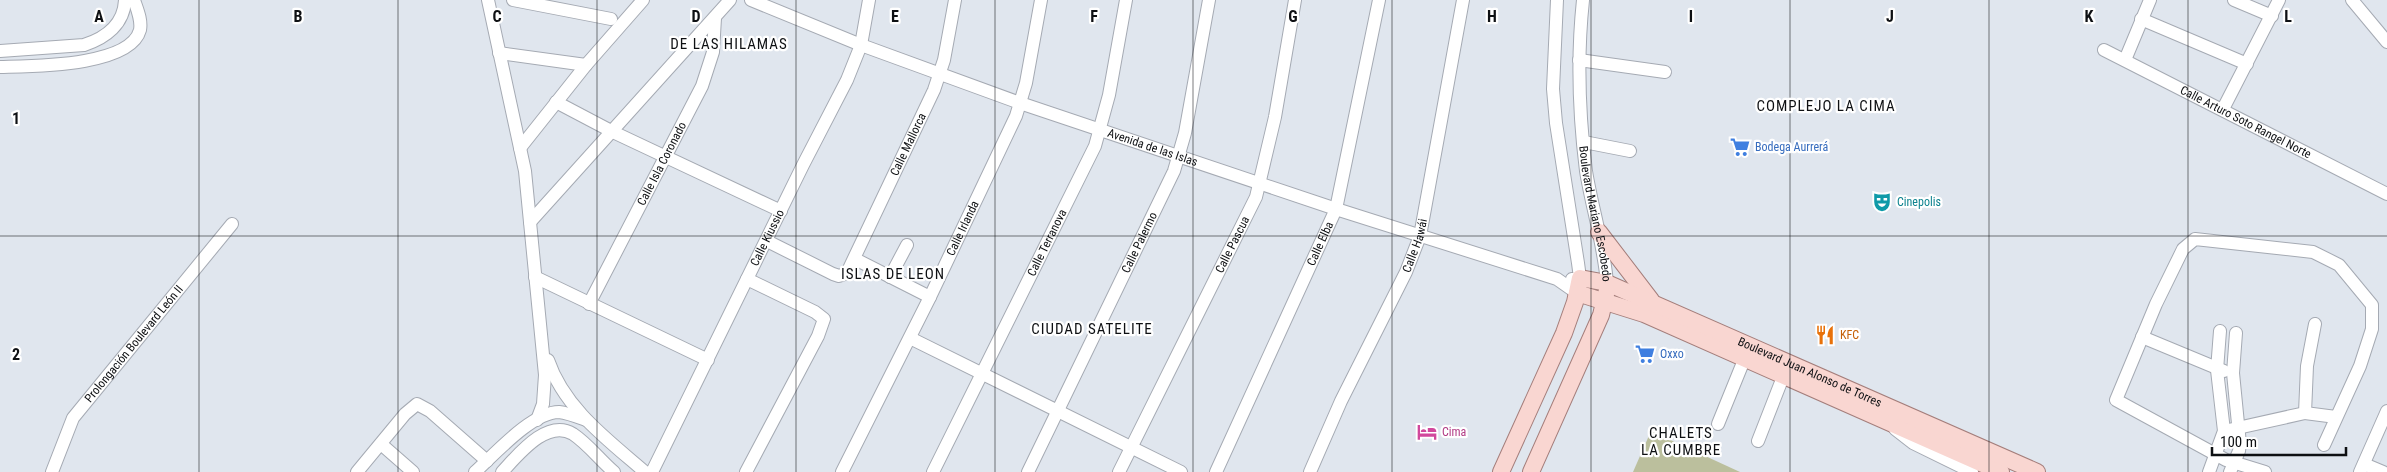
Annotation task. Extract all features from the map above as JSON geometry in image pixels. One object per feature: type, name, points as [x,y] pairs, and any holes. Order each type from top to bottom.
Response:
[{"type":"main road","points":[[1599,232],[1652,302]]},
{"type":"main road","name":"Boulevard Juan Alonso de Torres","points":[[1579,286],[1607,283],[2037,472]]},
{"type":"main road","name":"Boulevard Mariano Escobedo","points":[[1531,472],[1594,332],[1605,300],[1607,283]]},
{"type":"main road","name":"Boulevard Juan Alonso de Torres","points":[[1579,286],[1605,300],[1644,314],[1744,360],[2001,472]]},
{"type":"main road","name":"Boulevard Mariano Escobedo","points":[[1501,472],[1564,333],[1579,286]]},
{"type":"street","points":[[0,51],[84,45],[104,37],[117,24],[122,15],[125,0]]},
{"type":"street","points":[[0,67],[85,62],[111,54],[136,38],[140,30],[140,21],[134,0]]},
{"type":"street","points":[[488,0],[520,148],[530,222],[545,375],[544,404],[537,420]]},
{"type":"street","points":[[514,0],[611,19]]},
{"type":"street","points":[[520,148],[586,65],[643,0]]},
{"type":"street","points":[[530,222],[730,0]]},
{"type":"street","name":"Avenida de las Islas","points":[[751,0],[861,45],[1020,103],[1180,155],[1336,209],[1579,286]]},
{"type":"street","name":"Calle Kiussio","points":[[652,472],[847,80],[861,45],[869,0]]},
{"type":"street","name":"Calle Mallorca","points":[[767,241],[839,276],[847,273],[921,121],[940,74],[955,0]]},
{"type":"street","name":"Calle Irlanda","points":[[842,472],[910,338],[1007,137],[1020,103],[1041,0]]},
{"type":"street","name":"Calle Terranova","points":[[933,472],[1083,172],[1100,129],[1126,0]]},
{"type":"street","name":"Calle Palermo","points":[[1028,472],[1164,195],[1180,155],[1209,0]]},
{"type":"street","name":"Calle Pascua","points":[[1119,472],[1256,197],[1275,116],[1295,0]]},
{"type":"street","name":"Calle Elba","points":[[1216,472],[1336,209],[1379,0]]},
{"type":"street","name":"Calle Hawái","points":[[1310,472],[1342,401],[1406,272],[1420,236],[1463,0]]},
{"type":"street","name":"Boulevard Mariano Escobedo","points":[[1557,0],[1553,89],[1579,286]]},
{"type":"street","name":"Boulevard Mariano Escobedo","points":[[1583,0],[1579,60],[1586,171],[1599,232],[1607,283]]},
{"type":"street","points":[[2125,60],[2150,0]]},
{"type":"street","points":[[2234,0],[2272,16]]},
{"type":"street","points":[[2223,109],[2279,0]]},
{"type":"street","points":[[2352,0],[2387,42]]},
{"type":"street","name":"Calle Isla Coronado","points":[[589,304],[664,156],[690,111],[709,68],[715,35],[715,18]]},
{"type":"street","points":[[2141,19],[2247,64]]},
{"type":"street","points":[[117,24],[128,44]]},
{"type":"street","name":"Calle Arturo Soto Rangel Norte","points":[[2104,50],[2387,194]]},
{"type":"street","points":[[499,53],[586,65]]},
{"type":"street","points":[[1579,60],[1664,72]]},
{"type":"street","points":[[556,102],[613,132],[781,210]]},
{"type":"street","points":[[1584,142],[1630,151]]},
{"type":"street","name":"Prolongación Boulevard León II","points":[[52,472],[73,418],[232,224]]},
{"type":"street","points":[[2265,472],[2233,467],[2217,454],[2116,400],[2183,249],[2195,239],[2313,252],[2339,265],[2372,305],[2372,329],[2360,366],[2324,445]]},
{"type":"street","points":[[890,277],[907,245]]},
{"type":"street","points":[[855,259],[930,297]]},
{"type":"street","points":[[536,277],[708,360]]},
{"type":"street","points":[[746,472],[818,336],[824,319],[815,312],[748,279]]},
{"type":"street","points":[[2305,413],[2307,366],[2315,324]]},
{"type":"street","points":[[2209,472],[2224,431],[2217,370],[2220,331]]},
{"type":"street","points":[[2233,467],[2239,451],[2239,426],[2233,374],[2236,332]]},
{"type":"street","points":[[910,338],[1181,472]]},
{"type":"street","points":[[2142,338],[2217,370],[2233,374]]},
{"type":"street","points":[[543,346],[561,387],[586,420],[645,472]]},
{"type":"street","points":[[1718,424],[1744,360]]},
{"type":"street","points":[[1758,441],[1783,377]]},
{"type":"street","points":[[357,472],[404,414],[417,404],[430,411],[487,461]]},
{"type":"street","points":[[2382,472],[2362,468],[2387,411]]},
{"type":"street","points":[[475,472],[503,445],[537,420],[559,412],[586,420]]},
{"type":"street","points":[[2224,431],[2239,426],[2305,413],[2336,417]]},
{"type":"street","points":[[1888,422],[1913,443],[1972,472]]},
{"type":"street","points":[[509,470],[541,436],[553,430],[571,433],[614,472]]},
{"type":"street","points":[[381,444],[413,472]]},
{"type":"green space","points":[[1651,431],[1740,472],[1633,472]]},
{"type":"place","name":"Bodega Aurrerá","points":[[1740,147]]},
{"type":"place","name":"Cinepolis","points":[[1882,202]]},
{"type":"place","name":"KFC","points":[[1825,335]]},
{"type":"place","name":"Oxxo","points":[[1645,354]]},
{"type":"place","name":"Cima","points":[[1427,432]]},
{"type":"district","name":"DE LAS HILAMAS","points":[[729,44]]},
{"type":"district","name":"COMPLEJO LA CIMA","points":[[1826,106]]},
{"type":"district","name":"ISLAS DE LEON","points":[[893,274]]},
{"type":"district","name":"CIUDAD SATELITE","points":[[1092,329]]},
{"type":"district","name":"CHALETS LA CUMBRE","points":[[1681,442]]}]
